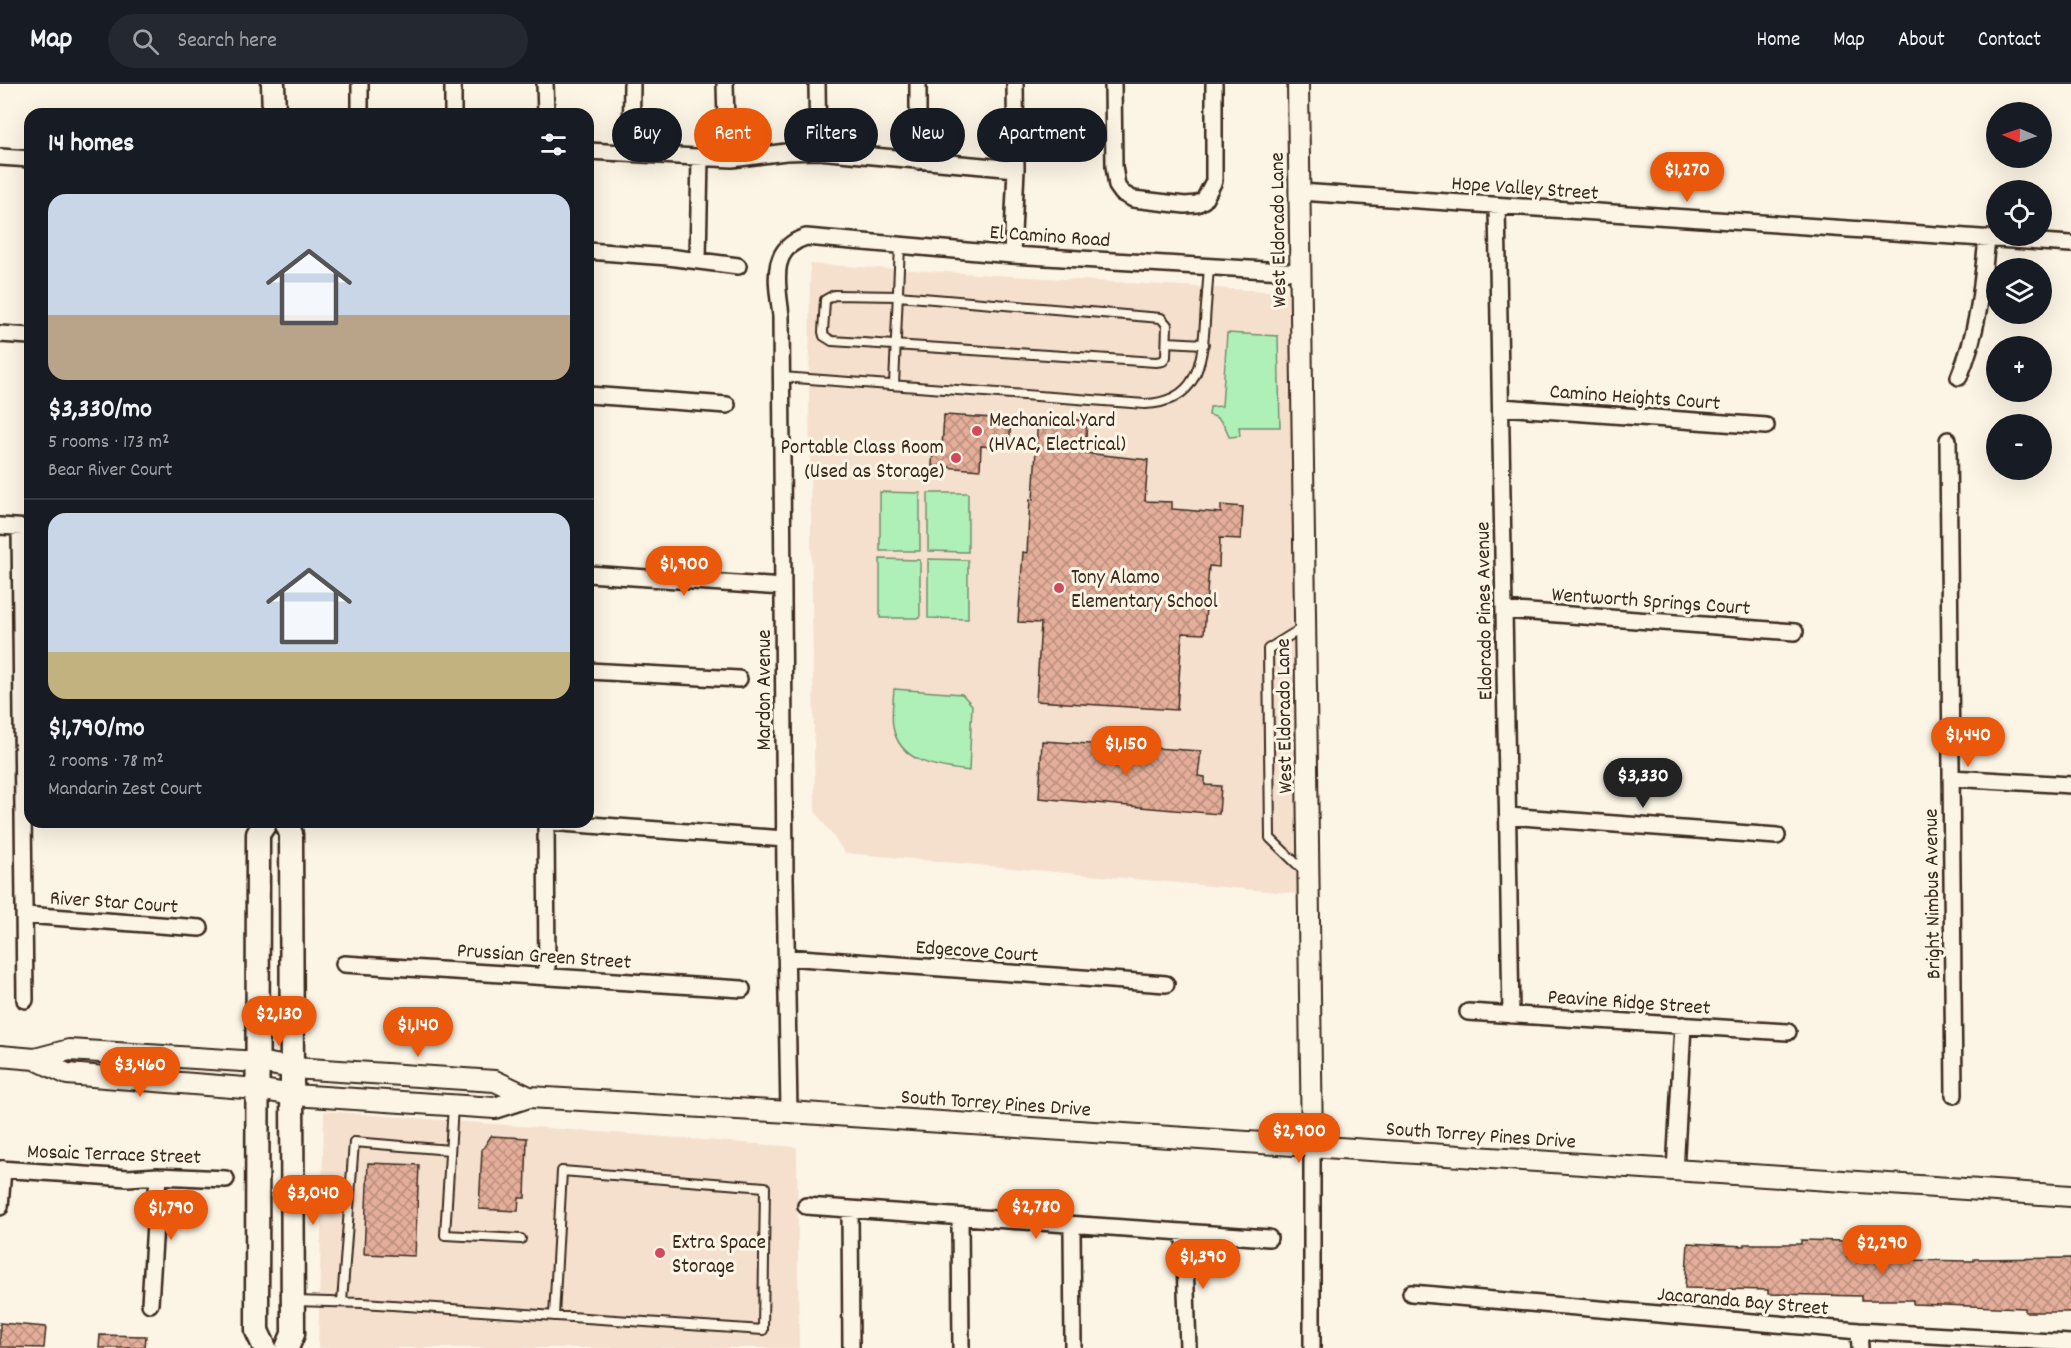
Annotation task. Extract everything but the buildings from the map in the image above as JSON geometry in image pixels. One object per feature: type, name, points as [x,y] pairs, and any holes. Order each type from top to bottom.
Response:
[{"type":"main road","points":[[273,84],[274,108]]},
{"type":"main road","points":[[262,828],[258,834],[257,1331],[265,1348]]},
{"type":"main road","points":[[287,1348],[293,1334],[291,834],[288,828]]},
{"type":"street","points":[[360,84],[360,108]]},
{"type":"street","points":[[453,84],[453,108]]},
{"type":"street","points":[[545,84],[546,108]]},
{"type":"street","points":[[632,108],[633,84]]},
{"type":"street","points":[[725,84],[726,108]]},
{"type":"street","points":[[817,84],[817,108]]},
{"type":"street","points":[[918,84],[918,108]]},
{"type":"street","points":[[1012,255],[1016,169],[1015,84]]},
{"type":"street","points":[[1113,84],[1114,166],[1117,186],[1122,193],[1133,199],[1185,205],[1197,204],[1204,200],[1214,181],[1214,84]]},
{"type":"street","name":"West Eldorado Lane","points":[[1298,84],[1309,875],[1312,1348]]},
{"type":"street","points":[[594,151],[612,152]]},
{"type":"street","points":[[0,157],[24,159]]},
{"type":"street","points":[[698,261],[700,162]]},
{"type":"street","points":[[930,162],[1016,169]]},
{"type":"street","name":"Hope Valley Street","points":[[1300,192],[1986,238]]},
{"type":"street","name":"Eldorado Pines Avenue","points":[[1497,206],[1511,1015]]},
{"type":"street","name":"El Camino Road","points":[[796,240],[806,237],[1012,255],[1301,272]]},
{"type":"street","name":"Mardon Avenue","points":[[789,1112],[784,839],[782,377],[781,316],[776,270],[779,259],[796,240]]},
{"type":"street","name":"Hope Valley Street","points":[[2052,243],[2071,244]]},
{"type":"street","points":[[1959,376],[1974,336],[1986,246]]},
{"type":"street","points":[[594,252],[738,266]]},
{"type":"street","points":[[0,334],[24,336]]},
{"type":"street","points":[[594,395],[726,405]]},
{"type":"street","name":"Camino Heights Court","points":[[1501,407],[1766,426]]},
{"type":"street","name":"Bright Nimbus Avenue","points":[[1948,440],[1954,1095]]},
{"type":"street","points":[[0,526],[24,528]]},
{"type":"street","points":[[594,574],[783,587]]},
{"type":"street","name":"Wentworth Springs Court","points":[[1504,610],[1795,632]]},
{"type":"street","points":[[594,671],[739,679]]},
{"type":"street","points":[[1951,778],[2071,785]]},
{"type":"street","points":[[1508,816],[1776,836]]},
{"type":"street","points":[[594,825],[784,839]]},
{"type":"street","points":[[25,828],[25,1000]]},
{"type":"street","points":[[547,828],[547,976]]},
{"type":"street","name":"River Star Court","points":[[25,915],[200,928]]},
{"type":"street","name":"Edgecove Court","points":[[786,957],[1166,984]]},
{"type":"street","name":"Prussian Green Street","points":[[344,964],[742,989]]},
{"type":"street","name":"Peavine Ridge Street","points":[[1468,1012],[1788,1032]]},
{"type":"street","points":[[1675,1171],[1683,1025]]},
{"type":"street","name":"South Torrey Pines Drive","points":[[0,1056],[35,1059],[69,1050],[258,1062],[293,1068],[495,1081],[529,1097]]},
{"type":"street","name":"South Torrey Pines Drive","points":[[35,1059],[67,1074],[257,1089],[293,1095],[453,1106],[495,1108],[529,1097],[2071,1196]]},
{"type":"street","points":[[0,1207],[2,1169]]},
{"type":"street","name":"Mosaic Terrace Street","points":[[2,1169],[128,1178],[158,1176],[226,1179]]},
{"type":"street","points":[[150,1304],[158,1176]]},
{"type":"street","points":[[806,1206],[1269,1238]]},
{"type":"street","points":[[850,1210],[851,1348]]},
{"type":"street","points":[[960,1218],[962,1348]]},
{"type":"street","points":[[1072,1226],[1073,1348]]},
{"type":"street","points":[[1184,1233],[1188,1348]]},
{"type":"street","name":"Jacaranda Bay Street","points":[[1411,1293],[1859,1331],[2071,1343]]},
{"type":"street","points":[[1859,1331],[1860,1348]]},
{"type":"lane","points":[[894,385],[900,245]]},
{"type":"lane","points":[[782,377],[1155,404],[1169,401],[1194,380],[1198,372],[1204,344],[1209,266]]},
{"type":"lane","points":[[829,296],[898,296],[1161,318],[1167,325],[1165,359],[1156,362],[832,341],[824,336],[825,300],[829,296]]},
{"type":"lane","points":[[1167,342],[1204,344]]},
{"type":"lane","points":[[1306,626],[1268,649],[1270,838],[1309,875]]},
{"type":"lane","points":[[453,1106],[445,1235],[521,1239]]},
{"type":"lane","points":[[342,1302],[354,1142],[450,1150]]},
{"type":"lane","points":[[293,1301],[342,1302],[763,1330],[765,1187],[562,1171],[554,1316]]},
{"type":"shaded area","name":"Tony Alamo Elementary School","points":[[810,264],[1302,293],[1309,895],[845,853],[815,811],[809,399]]},
{"type":"shaded area","points":[[324,1111],[797,1147],[799,1348],[318,1348]]},
{"type":"green space","points":[[1227,333],[1278,336],[1280,427],[1239,427],[1240,436],[1229,437],[1222,423],[1209,415],[1210,407],[1222,406]]},
{"type":"green space","points":[[880,492],[920,493],[920,551],[880,551]]},
{"type":"green space","points":[[928,493],[968,493],[968,552],[928,551]]},
{"type":"green space","points":[[880,559],[920,560],[920,618],[880,618]]},
{"type":"green space","points":[[928,559],[968,560],[968,619],[928,618]]},
{"type":"green space","points":[[894,689],[962,694],[972,705],[969,771],[945,768],[922,761],[904,749],[893,727]]},
{"type":"place","name":"Mechanical Yard (HVAC, Electrical)","points":[[977,431]]},
{"type":"place","name":"Portable Class Room (Used as Storage)","points":[[956,458]]},
{"type":"place","name":"Tony Alamo Elementary School","points":[[1059,588]]},
{"type":"place","name":"Extra Space Storage","points":[[660,1253]]}]
